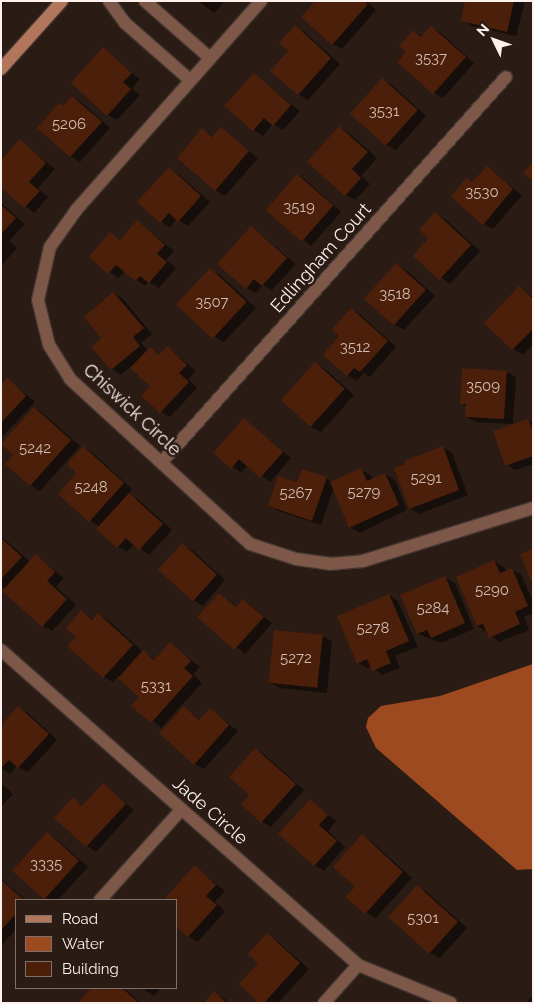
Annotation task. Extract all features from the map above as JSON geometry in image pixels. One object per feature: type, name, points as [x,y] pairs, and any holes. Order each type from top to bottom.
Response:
[{"type":"main road","points":[[1,69],[62,1]]},
{"type":"street","points":[[109,1],[125,22],[190,80]]},
{"type":"street","points":[[145,1],[210,58]]},
{"type":"street","name":"Chiswick Circle","points":[[261,1],[76,209],[50,247],[38,300],[49,345],[70,379],[250,544],[296,559],[330,564],[363,561],[533,508]]},
{"type":"street","name":"Edlingham Court","points":[[162,462],[506,77]]},
{"type":"street","name":"Jade Circle","points":[[2,653],[358,965],[451,1003]]},
{"type":"street","points":[[101,899],[182,809]]},
{"type":"street","points":[[324,1003],[358,965]]},
{"type":"water","points":[[533,664],[533,869],[517,870],[376,748],[366,727],[368,718],[381,706],[440,696]]},
{"type":"building","points":[[315,1],[364,1],[368,4],[332,45],[301,17]]},
{"type":"building","points":[[465,1],[514,1],[507,32],[461,21]]},
{"type":"building","points":[[295,25],[331,58],[298,95],[270,71],[288,51],[279,43]]},
{"type":"building","points":[[431,26],[466,57],[433,94],[397,62],[406,52],[399,46],[413,30],[421,37]]},
{"type":"building","points":[[103,47],[132,73],[123,82],[131,89],[107,116],[71,83]]},
{"type":"building","points":[[254,73],[291,105],[273,126],[264,118],[253,131],[224,106]]},
{"type":"building","points":[[382,78],[418,110],[386,146],[350,114]]},
{"type":"building","points":[[72,96],[102,122],[70,157],[37,128],[59,103],[63,106]]},
{"type":"building","points":[[339,126],[368,152],[352,169],[361,178],[345,196],[307,162]]},
{"type":"building","points":[[221,127],[249,151],[215,191],[177,158],[202,128],[212,137]]},
{"type":"building","points":[[20,139],[46,163],[29,182],[40,191],[24,208],[1,188],[1,160]]},
{"type":"building","points":[[533,162],[533,181],[523,173]]},
{"type":"building","points":[[487,166],[513,189],[483,225],[451,197],[467,177],[472,182]]},
{"type":"building","points":[[169,167],[201,196],[178,222],[169,213],[160,223],[137,202]]},
{"type":"building","points":[[297,174],[333,205],[302,242],[266,210]]},
{"type":"building","points":[[1,205],[16,218],[1,234]]},
{"type":"building","points":[[435,212],[471,245],[439,280],[413,256],[428,238],[419,230]]},
{"type":"building","points":[[137,220],[165,245],[157,254],[167,262],[149,283],[140,276],[135,281],[116,265],[108,274],[89,257],[110,232],[120,240]]},
{"type":"building","points":[[251,226],[287,258],[262,286],[254,279],[246,289],[217,264]]},
{"type":"building","points":[[396,263],[426,290],[394,325],[364,299]]},
{"type":"building","points":[[210,268],[247,302],[212,339],[176,305]]},
{"type":"building","points":[[519,286],[533,299],[533,329],[512,350],[484,323]]},
{"type":"building","points":[[113,292],[144,328],[133,337],[140,346],[111,370],[91,347],[101,338],[84,317]]},
{"type":"building","points":[[351,308],[388,341],[360,372],[354,368],[347,376],[323,355],[339,336],[332,329]]},
{"type":"building","points":[[167,346],[187,365],[179,373],[189,382],[160,413],[141,396],[150,386],[130,368],[150,347],[159,355]]},
{"type":"building","points":[[315,362],[345,389],[311,427],[281,400]]},
{"type":"building","points":[[462,368],[507,371],[504,419],[465,417],[466,404],[460,404]]},
{"type":"building","points":[[7,377],[26,396],[1,423],[1,384]]},
{"type":"building","points":[[34,407],[71,440],[30,486],[5,464],[13,455],[1,444]]},
{"type":"building","points":[[244,418],[283,452],[260,478],[239,459],[231,469],[213,453]]},
{"type":"building","points":[[528,419],[533,431],[533,456],[505,466],[493,431]]},
{"type":"building","points":[[83,446],[124,483],[89,522],[58,494],[76,473],[67,464]]},
{"type":"building","points":[[443,446],[459,490],[409,509],[394,468],[405,464],[404,461]]},
{"type":"building","points":[[361,468],[367,481],[385,473],[399,505],[349,528],[330,482]]},
{"type":"building","points":[[302,469],[327,477],[312,521],[268,506],[278,476],[297,482]]},
{"type":"building","points":[[129,493],[163,524],[139,550],[126,538],[117,548],[96,529]]},
{"type":"building","points":[[1,538],[22,557],[1,579]]},
{"type":"building","points":[[182,543],[217,574],[193,601],[158,570]]},
{"type":"building","points":[[533,549],[533,586],[520,554]]},
{"type":"building","points":[[36,554],[55,572],[47,581],[67,599],[42,627],[2,591]]},
{"type":"building","points":[[494,560],[500,573],[512,568],[528,606],[515,612],[520,624],[489,638],[483,624],[477,626],[456,577]]},
{"type":"building","points":[[445,576],[465,623],[431,638],[427,630],[417,634],[400,595]]},
{"type":"building","points":[[219,593],[236,607],[243,599],[264,617],[234,650],[197,617]]},
{"type":"building","points":[[389,594],[409,641],[386,651],[391,663],[372,671],[367,659],[357,664],[337,616]]},
{"type":"building","points":[[81,610],[92,620],[98,613],[133,645],[103,678],[67,646],[76,637],[66,628]]},
{"type":"building","points":[[274,630],[323,635],[317,688],[268,683]]},
{"type":"building","points":[[170,642],[191,661],[184,668],[193,676],[151,723],[131,706],[139,697],[118,678],[143,650],[154,660]]},
{"type":"building","points":[[18,706],[49,734],[18,768],[9,760],[1,768],[1,725]]},
{"type":"building","points":[[184,706],[199,720],[210,708],[229,725],[194,765],[159,733]]},
{"type":"building","points":[[255,748],[296,784],[261,823],[241,804],[249,795],[229,777]]},
{"type":"building","points":[[103,783],[126,804],[86,847],[54,818],[73,797],[82,806]]},
{"type":"building","points":[[310,799],[328,815],[319,825],[337,841],[314,866],[278,834]]},
{"type":"building","points":[[47,832],[79,861],[44,899],[12,871]]},
{"type":"building","points":[[362,834],[403,872],[365,914],[345,897],[355,887],[333,867]]},
{"type":"building","points":[[195,865],[216,885],[206,896],[217,905],[188,937],[178,929],[178,899],[164,899]]},
{"type":"building","points":[[1,880],[23,899],[15,899],[15,915],[1,930]]},
{"type":"building","points":[[417,885],[458,922],[429,954],[388,917]]},
{"type":"building","points":[[267,933],[300,963],[264,1003],[259,1003],[239,984],[258,963],[248,954]]},
{"type":"building","points":[[90,989],[123,989],[137,1001],[135,1003],[78,1003]]},
{"type":"building","points":[[214,991],[227,1003],[204,1003]]}]
